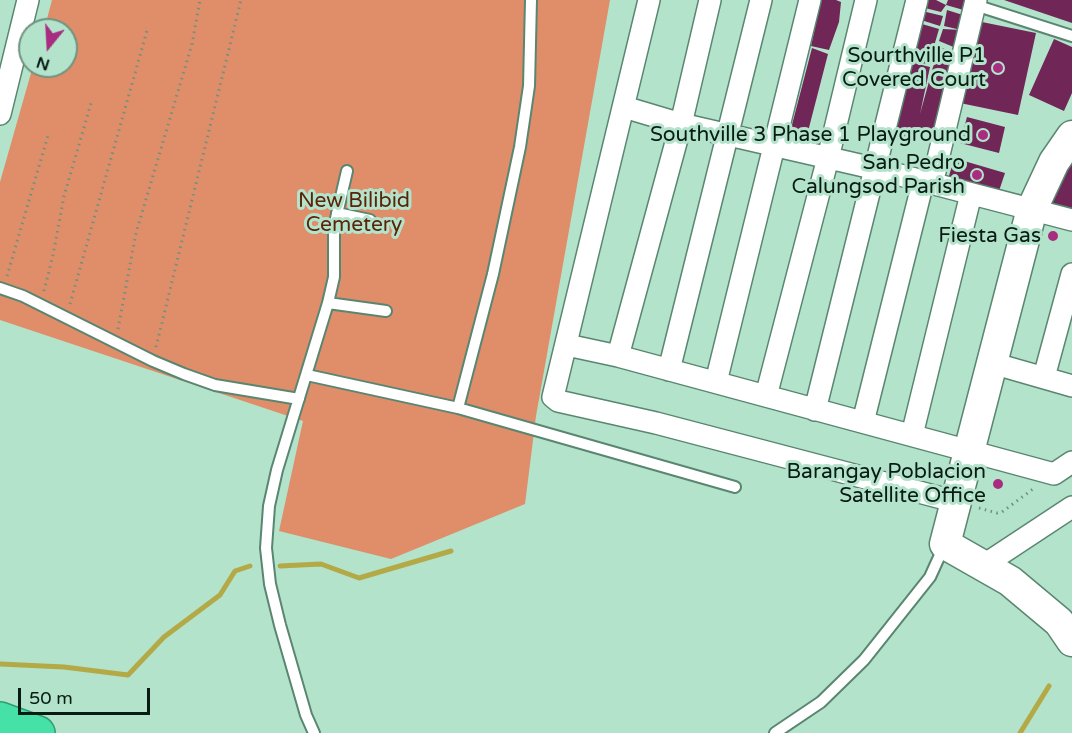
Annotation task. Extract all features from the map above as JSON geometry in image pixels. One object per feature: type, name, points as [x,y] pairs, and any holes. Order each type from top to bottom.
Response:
[{"type":"highway","points":[[0,719],[38,733]]},
{"type":"street","points":[[0,114],[28,0]]},
{"type":"street","points":[[649,0],[553,397],[558,401],[656,423],[957,502]]},
{"type":"street","points":[[618,356],[681,124],[710,0]]},
{"type":"street","points":[[669,370],[761,0]]},
{"type":"street","points":[[716,382],[810,0]]},
{"type":"street","points":[[766,396],[828,158],[866,0]]},
{"type":"street","points":[[815,410],[877,169],[917,0]]},
{"type":"street","points":[[863,422],[976,2]]},
{"type":"street","points":[[624,106],[681,124],[877,169],[1072,220]]},
{"type":"street","points":[[1072,136],[1054,162],[1032,209],[945,544],[1011,581],[1059,622],[1072,641]]},
{"type":"street","points":[[912,435],[971,194]]},
{"type":"street","points":[[1044,377],[1072,274]]},
{"type":"street","points":[[567,345],[618,356],[1054,474],[1072,462]]},
{"type":"street","points":[[992,363],[1072,386]]},
{"type":"street","points":[[984,565],[1072,507]]},
{"type":"lane","points":[[458,408],[493,274],[520,147],[529,86],[531,0]]},
{"type":"lane","points":[[976,2],[1072,36]]},
{"type":"lane","points":[[314,733],[306,715],[280,625],[270,584],[266,548],[269,506],[277,470],[307,375],[334,277],[333,240],[347,171]]},
{"type":"lane","points":[[337,213],[370,220]]},
{"type":"lane","points":[[2,289],[40,304],[153,361],[215,385],[299,399]]},
{"type":"lane","points":[[328,303],[386,311]]},
{"type":"lane","points":[[307,375],[458,408],[735,487]]},
{"type":"lane","points":[[775,733],[821,702],[864,660],[930,577],[945,544]]},
{"type":"path","points":[[115,342],[136,233],[192,44],[200,0]]},
{"type":"path","points":[[153,361],[241,0]]},
{"type":"path","points":[[67,318],[148,27]]},
{"type":"path","points":[[40,304],[51,268],[64,196],[92,100]]},
{"type":"path","points":[[2,289],[49,132]]},
{"type":"path","points":[[957,502],[997,513],[1002,512],[1054,474]]},
{"type":"green space","name":"New Bilibid Cemetery","points":[[52,0],[610,0],[536,416],[525,504],[391,559],[279,531],[303,421],[0,320],[0,182],[30,78],[78,78],[78,18],[47,18]]},
{"type":"building","points":[[821,0],[841,2],[839,22],[829,50],[811,46]]},
{"type":"building","points":[[926,0],[936,0],[946,5],[941,12],[925,8]]},
{"type":"building","points":[[948,0],[970,0],[967,11],[946,5]]},
{"type":"building","points":[[1004,0],[1072,0],[1072,23]]},
{"type":"building","points":[[947,10],[966,16],[961,30],[944,26]]},
{"type":"building","points":[[922,11],[943,16],[940,26],[921,20]]},
{"type":"building","name":"Sourthville P1 Covered Court","points":[[977,21],[1036,33],[1018,115],[960,103]]},
{"type":"building","points":[[922,24],[939,29],[932,53],[914,49]]},
{"type":"building","points":[[943,29],[961,30],[956,48],[939,41]]},
{"type":"building","points":[[1054,39],[1072,47],[1072,93],[1064,111],[1029,95]]},
{"type":"building","points":[[812,48],[828,54],[804,147],[787,144]]},
{"type":"building","points":[[942,48],[959,54],[938,134],[916,127],[911,139],[892,133],[912,50],[934,58],[930,64],[910,62],[930,67],[920,114],[933,67]]},
{"type":"building","name":"Southville 3 Phase 1 Playground","points":[[967,117],[1005,127],[999,153],[960,143]]},
{"type":"building","name":"San Pedro Calungsod Parish","points":[[954,158],[1005,173],[999,191],[949,176]]},
{"type":"building","points":[[1072,163],[1072,209],[1050,204],[1063,175]]},
{"type":"waterway","points":[[280,566],[321,564],[359,578],[451,551]]},
{"type":"waterway","points":[[0,664],[64,667],[128,675],[164,637],[220,595],[235,571],[250,566]]},
{"type":"waterway","points":[[1020,733],[1049,686]]},
{"type":"place","name":"Sourthville P1 Covered Court","points":[[998,68]]},
{"type":"place","name":"Southville 3 Phase 1 Playground","points":[[983,135]]},
{"type":"place","name":"San Pedro Calungsod Parish","points":[[977,175]]},
{"type":"place","name":"Fiesta Gas","points":[[1053,236]]},
{"type":"place","name":"Barangay Poblacion Satellite Office","points":[[998,484]]}]
